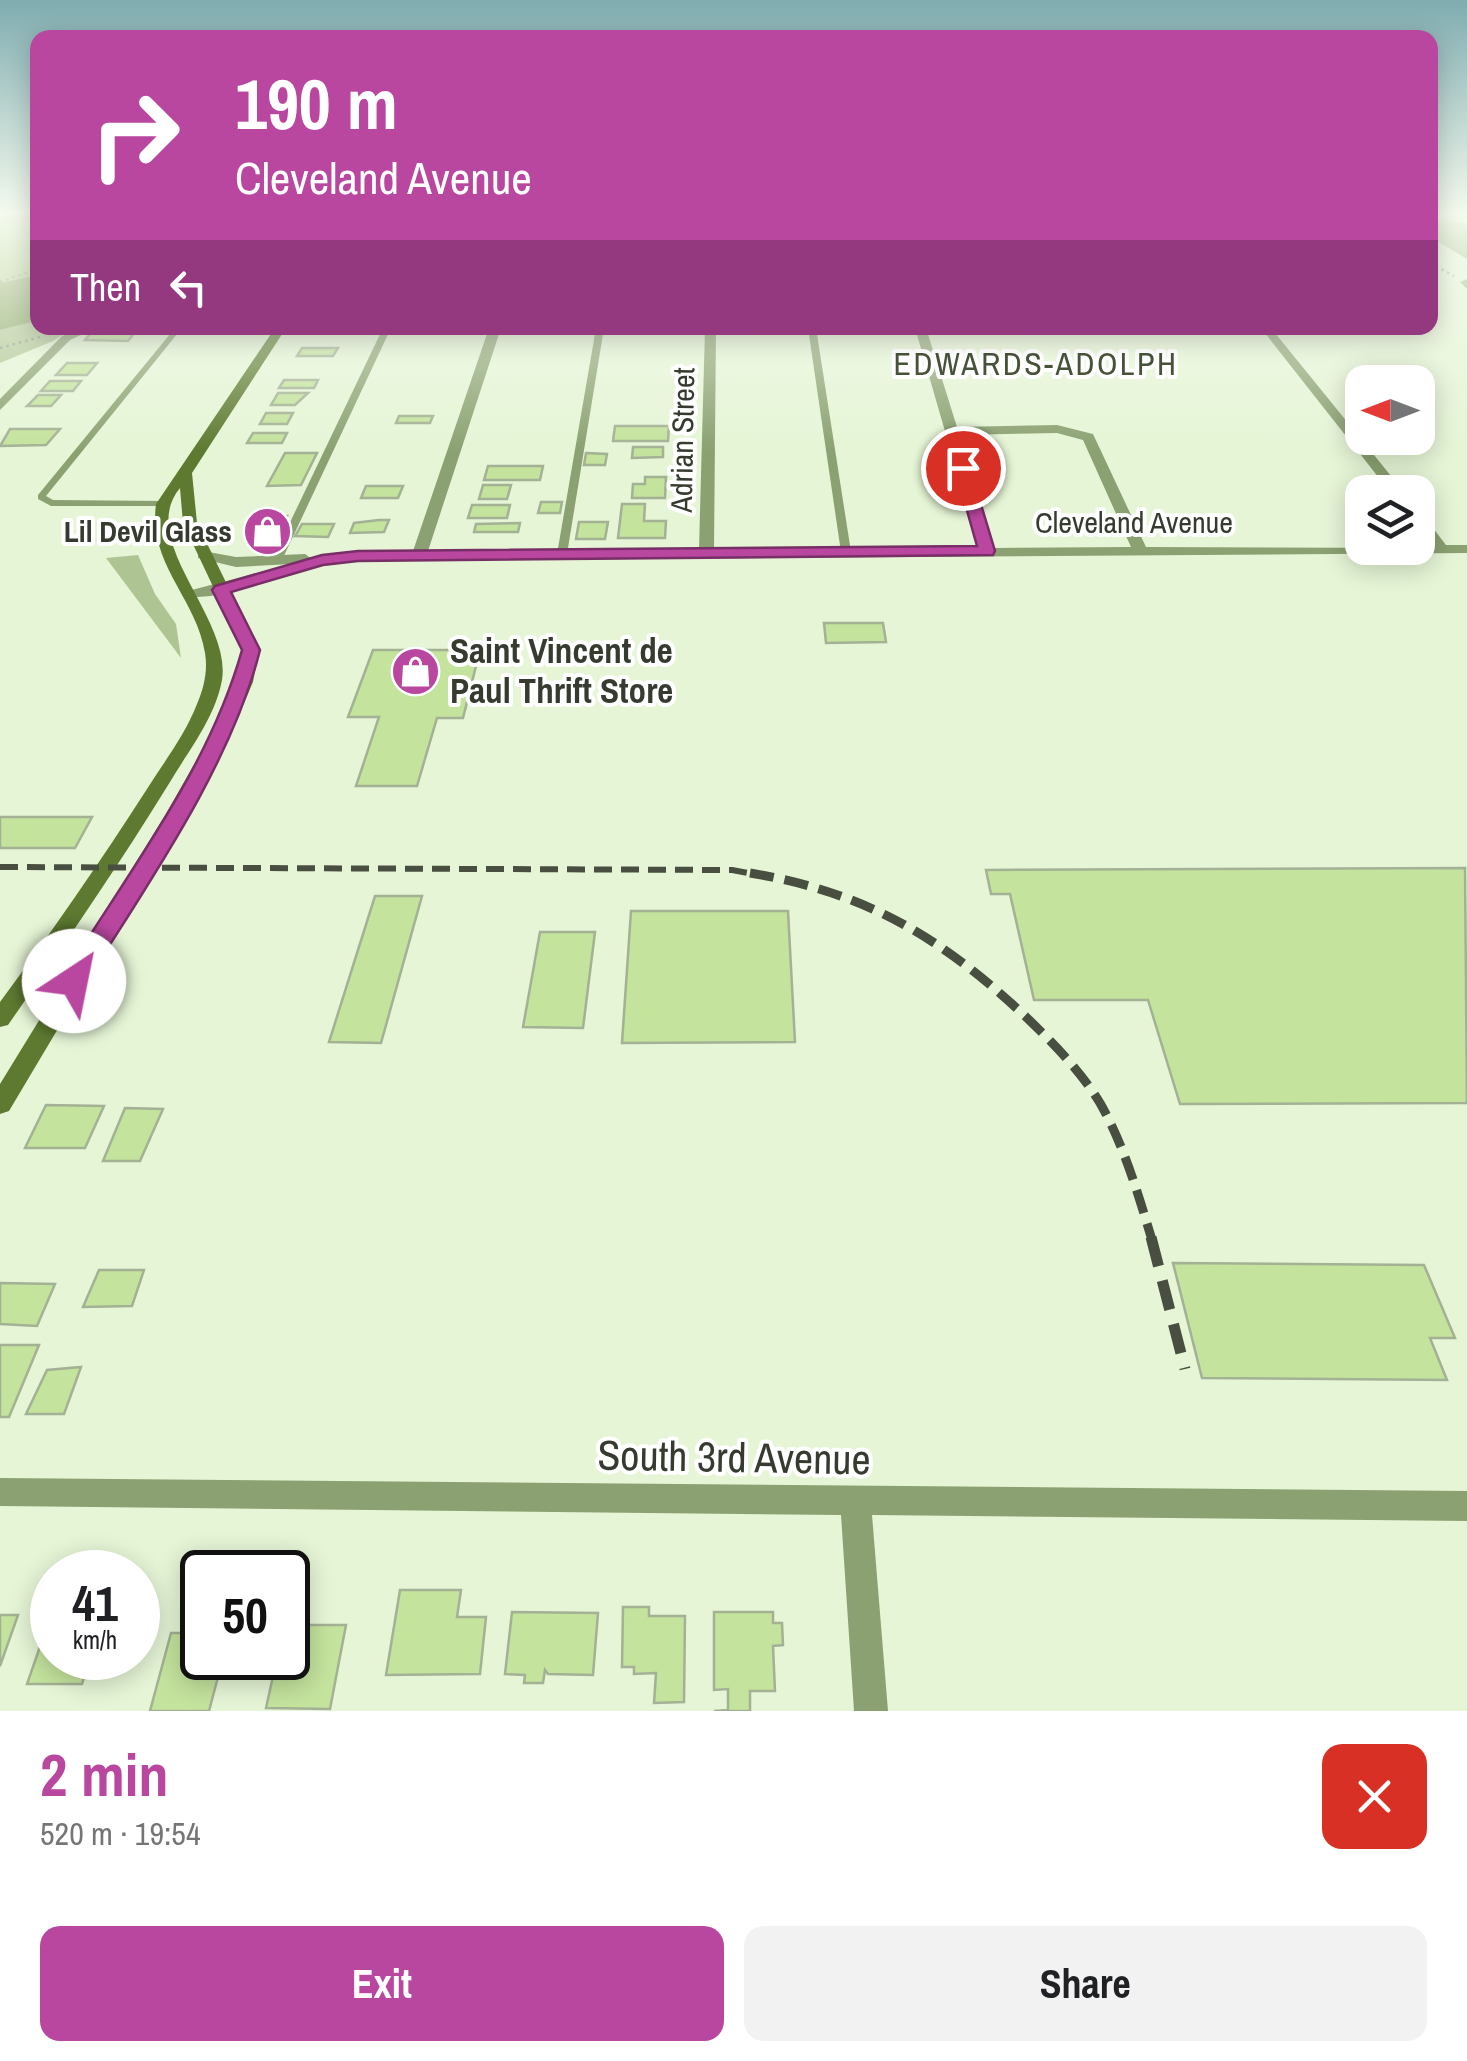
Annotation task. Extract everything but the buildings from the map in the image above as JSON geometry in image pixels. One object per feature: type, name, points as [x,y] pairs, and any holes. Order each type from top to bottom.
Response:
[{"type":"main road","points":[[0,1019],[98,878],[206,709],[216,659],[166,544],[163,504],[275,335]]},
{"type":"main road","points":[[0,1105],[38,1034],[148,866],[238,700],[251,650],[190,523],[185,474]]},
{"type":"street","points":[[0,406],[70,335]]},
{"type":"street","points":[[419,555],[493,335]]},
{"type":"street","name":"Adrian Street","points":[[706,554],[710,335]]},
{"type":"street","points":[[923,335],[987,551]]},
{"type":"street","points":[[1272,335],[1384,475]]},
{"type":"street","points":[[952,431],[1057,429],[1088,437],[1140,550]]},
{"type":"street","points":[[1435,540],[1442,549]]},
{"type":"street","name":"Cleveland Avenue","points":[[203,555],[226,562],[419,555],[1467,549]]},
{"type":"street","name":"Cleveland Avenue","points":[[190,595],[221,590],[322,560]]},
{"type":"street","name":"South 3rd Avenue","points":[[0,1492],[1467,1506]]},
{"type":"street","points":[[856,1501],[871,1711]]},
{"type":"lane","points":[[163,504],[51,502],[41,496],[172,335]]},
{"type":"lane","points":[[276,560],[384,335]]},
{"type":"lane","points":[[562,554],[599,335]]},
{"type":"lane","points":[[813,335],[846,552]]},
{"type":"path","points":[[0,346],[42,336]]},
{"type":"shaded area","points":[[0,292],[30,292],[30,323],[0,330]]},
{"type":"shaded area","points":[[30,323],[30,335],[62,335],[0,363],[0,330]]},
{"type":"shaded area","points":[[138,555],[155,594],[176,624],[181,658],[106,558]]},
{"type":"railway","points":[[0,867],[732,870],[765,876]]},
{"type":"railway","points":[[750,873],[830,892],[899,922],[963,963],[1025,1016],[1075,1068],[1100,1103],[1123,1153],[1152,1240]]},
{"type":"railway","points":[[1151,1237],[1185,1369]]},
{"type":"place","name":"Lil Devil Glass","points":[[267,532]]},
{"type":"place","name":"Saint Vincent de Paul Thrift Store","points":[[415,671]]},
{"type":"district","name":"EDWARDS-ADOLPH","points":[[1036,364]]},
{"type":"route","points":[[74,981],[148,866],[238,700],[251,650],[221,590],[322,560],[358,556],[987,551],[963,468]]}]
